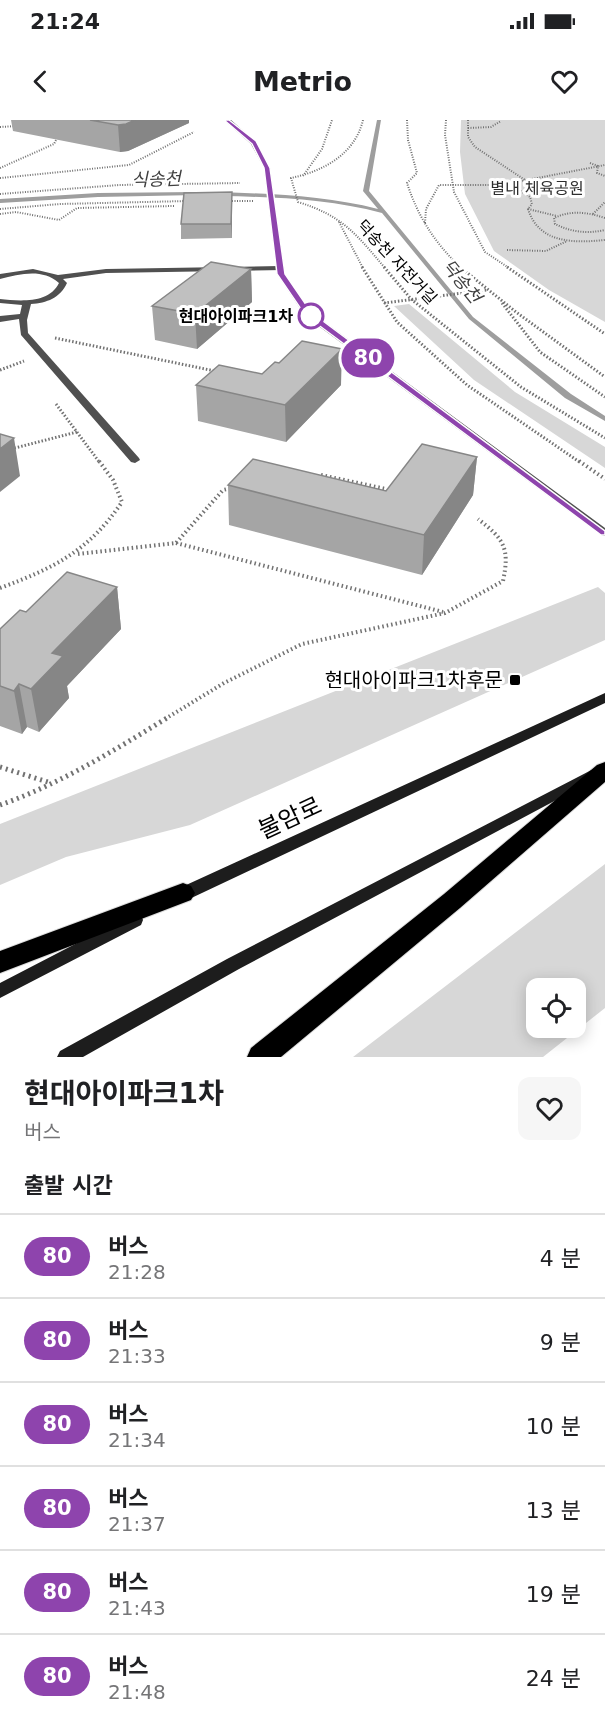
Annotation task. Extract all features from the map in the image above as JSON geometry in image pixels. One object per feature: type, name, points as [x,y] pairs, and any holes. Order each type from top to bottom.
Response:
[{"type":"highway","points":[[261,1057],[452,901],[605,769]]},
{"type":"highway","points":[[0,962],[183,894]]},
{"type":"street","points":[[227,120],[254,143],[267,168],[281,274],[308,314],[605,533]]},
{"type":"street","points":[[0,277],[36,271],[59,277],[106,271],[280,268]]},
{"type":"street","points":[[0,301],[27,302],[54,295],[62,289],[63,283],[59,277]]},
{"type":"street","points":[[27,302],[24,333],[135,460]]},
{"type":"street","points":[[0,319],[24,316]]},
{"type":"street","name":"불암로","points":[[0,991],[183,894],[605,698]]},
{"type":"street","points":[[66,1057],[244,959],[605,769]]},
{"type":"path","points":[[303,176],[322,149],[332,120]]},
{"type":"path","name":"덕송천 자전거길","points":[[363,120],[363,126],[346,154],[303,176],[291,178],[298,201],[306,206],[324,210],[356,234],[411,299],[521,387],[605,438]]},
{"type":"path","points":[[407,120],[410,152],[417,173],[407,183],[413,206],[424,225],[456,266],[605,377]]},
{"type":"path","points":[[446,120],[445,135],[453,185],[485,252],[605,334]]},
{"type":"path","points":[[468,120],[468,137],[475,147],[526,180]]},
{"type":"path","points":[[468,128],[491,127],[501,121]]},
{"type":"path","points":[[0,127],[27,126]]},
{"type":"path","points":[[0,178],[129,165],[194,132]]},
{"type":"path","points":[[0,168],[54,144],[58,135]]},
{"type":"path","points":[[590,163],[598,166]]},
{"type":"path","points":[[424,225],[426,209],[439,185],[482,186],[509,183],[605,165]]},
{"type":"path","points":[[598,166],[597,173],[605,176]]},
{"type":"path","points":[[0,194],[119,185],[240,183]]},
{"type":"path","points":[[509,183],[531,197],[532,204],[528,209],[529,222],[537,231],[568,240],[605,240]]},
{"type":"path","points":[[0,209],[72,203],[188,201]]},
{"type":"path","points":[[219,201],[272,201]]},
{"type":"path","points":[[593,214],[605,202]]},
{"type":"path","points":[[0,214],[16,212],[59,220],[77,208],[174,206]]},
{"type":"path","points":[[528,209],[558,216],[576,212],[605,218]]},
{"type":"path","points":[[558,216],[554,218],[555,224],[564,230],[580,233],[605,230]]},
{"type":"path","points":[[336,218],[384,303],[398,322],[467,385],[605,479]]},
{"type":"path","points":[[507,250],[542,252],[559,248],[568,240]]},
{"type":"path","points":[[384,303],[488,290]]},
{"type":"path","points":[[498,298],[540,352],[605,397]]},
{"type":"path","points":[[31,341],[56,338],[224,373]]},
{"type":"path","points":[[18,353],[30,370]]},
{"type":"path","points":[[0,370],[24,361]]},
{"type":"path","points":[[0,588],[78,554],[108,525],[122,502],[113,480],[50,397]]},
{"type":"path","points":[[0,452],[77,432]]},
{"type":"path","points":[[311,473],[386,489]]},
{"type":"path","points":[[176,543],[223,490],[234,487]]},
{"type":"path","points":[[0,805],[51,784],[107,755],[224,682],[302,644],[445,613],[503,581],[509,558],[500,536],[478,519]]},
{"type":"path","points":[[78,554],[176,543],[445,613]]},
{"type":"path","points":[[0,767],[51,784]]},
{"type":"green space","name":"별내 체육공원","points":[[461,120],[605,120],[605,322],[549,290],[494,251],[465,194],[460,152]]},
{"type":"green space","points":[[409,304],[515,392],[605,447],[605,468],[474,380],[394,306]]},
{"type":"green space","points":[[598,587],[605,593],[605,640],[190,825],[66,857],[0,885],[0,824]]},
{"type":"green space","points":[[605,864],[605,1008],[586,1023],[586,978],[526,978],[526,1038],[567,1038],[543,1057],[353,1057]]},
{"type":"building","points":[[90,120],[135,120],[118,125]]},
{"type":"building","points":[[232,192],[231,224],[181,224],[184,193]]},
{"type":"building","points":[[211,262],[251,269],[195,314],[152,306]]},
{"type":"building","points":[[302,341],[342,349],[285,405],[196,385],[219,365],[262,374],[275,362],[279,363]]},
{"type":"building","points":[[0,434],[14,438],[0,449]]},
{"type":"building","points":[[422,444],[477,457],[424,535],[228,485],[253,459],[386,491]]},
{"type":"building","points":[[67,572],[117,587],[52,653],[63,656],[31,689],[19,684],[14,691],[0,686],[0,629],[20,610],[26,612]]},
{"type":"waterway","name":"덕송천","points":[[379,120],[366,191],[471,318],[568,396],[605,419]]},
{"type":"waterway","name":"식송천","points":[[0,201],[98,195],[195,194]]},
{"type":"waterway","name":"식송천","points":[[221,194],[323,200],[383,212]]},
{"type":"bus line","name":"80","points":[[227,120],[254,143],[267,168],[281,274],[308,314],[605,533]]},
{"type":"place","name":"현대아이파크1차","points":[[311,316]]},
{"type":"place","name":"현대아이파크1차후문","points":[[515,680]]}]
